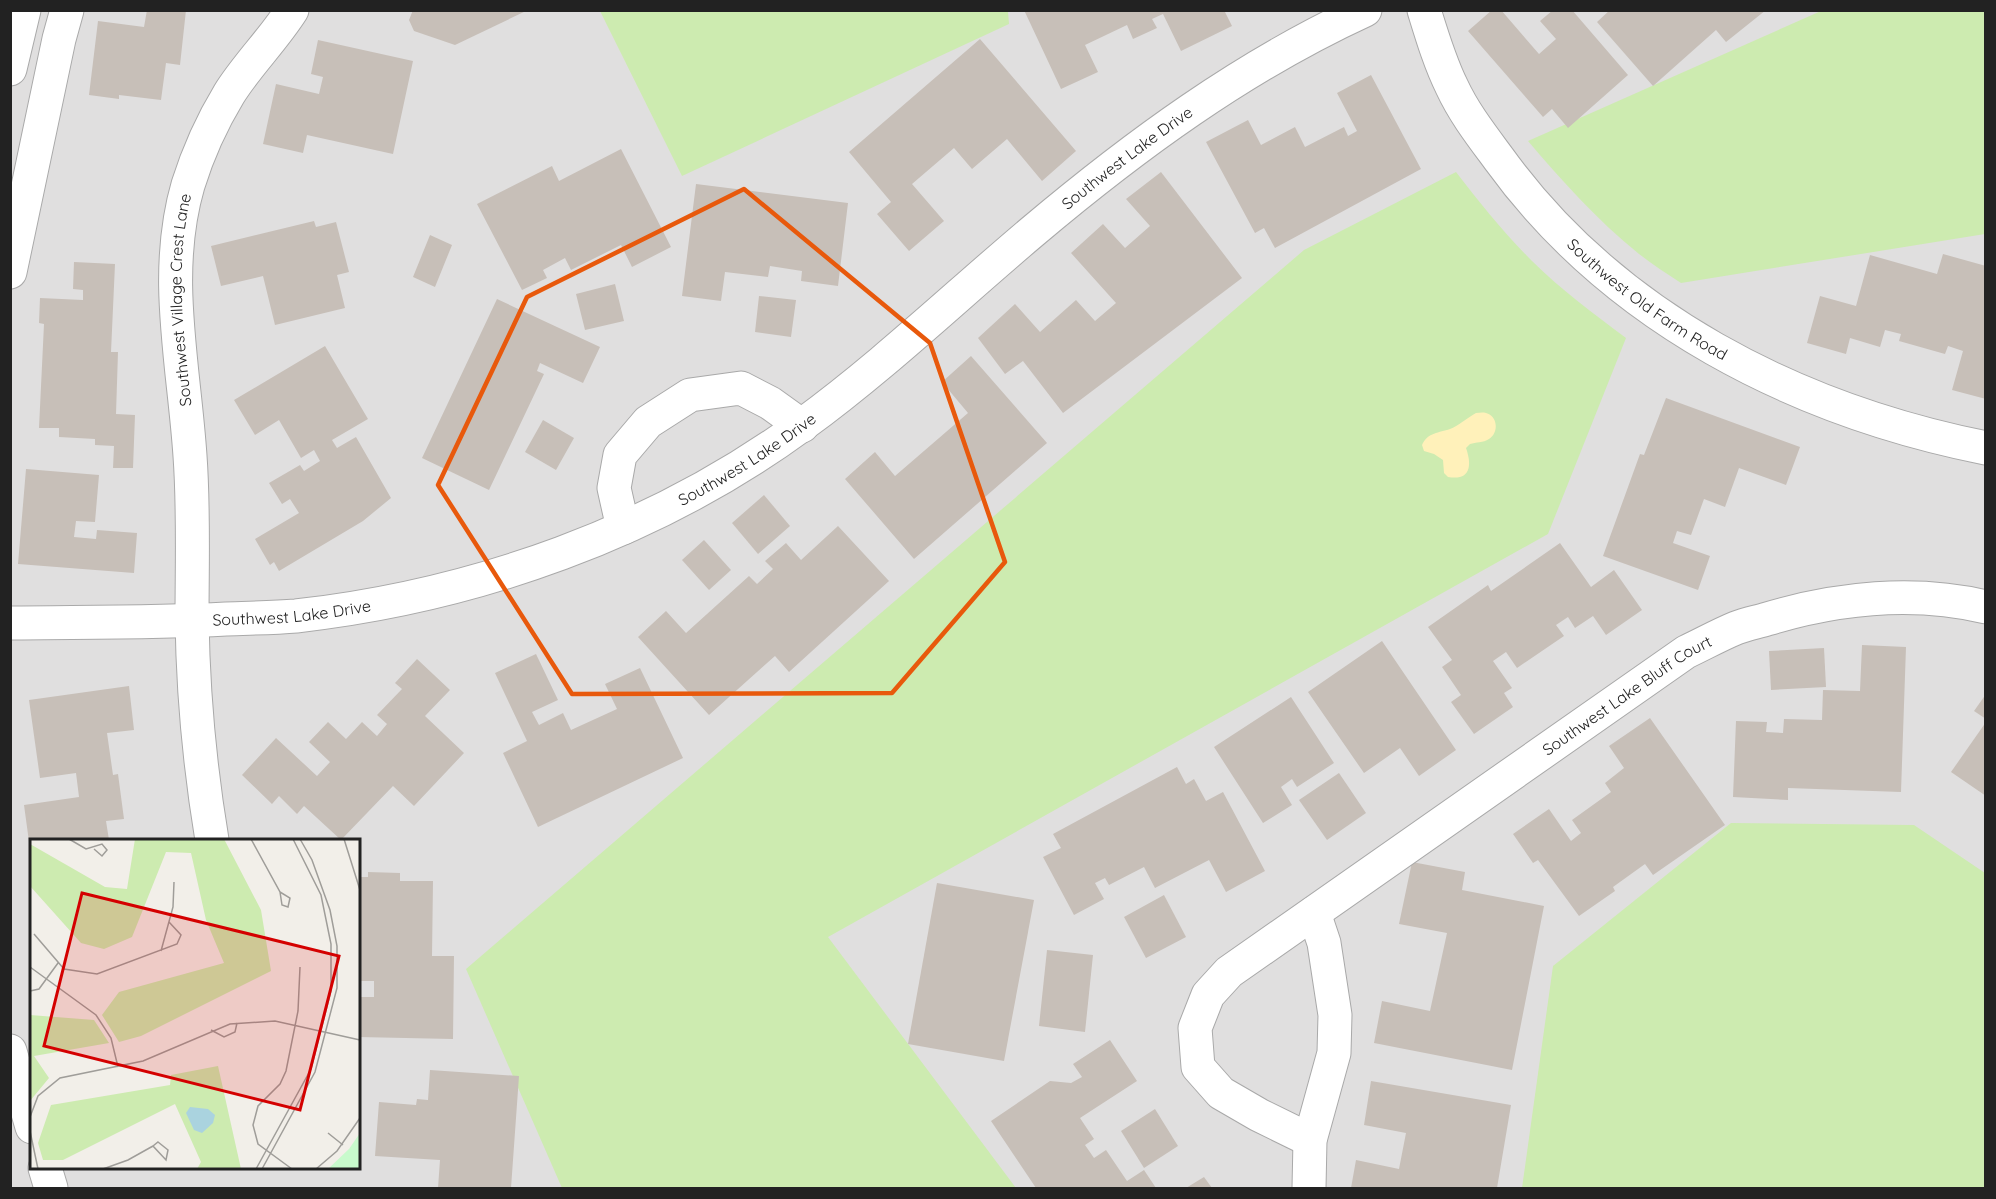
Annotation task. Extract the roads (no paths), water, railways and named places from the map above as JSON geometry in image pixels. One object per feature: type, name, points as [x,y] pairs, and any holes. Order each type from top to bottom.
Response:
[{"type":"street","points":[[10,69],[24,10]]},
{"type":"street","points":[[10,272],[67,10]]},
{"type":"street","name":"Southwest Village Crest Lane","points":[[212,839],[197,723],[192,621],[193,533],[190,456],[175,299],[175,260],[180,224],[198,153],[230,93],[291,10]]},
{"type":"street","name":"Southwest Lake Drive","points":[[10,623],[192,621],[291,616],[346,609],[403,599],[516,569],[623,528],[676,503],[802,426],[1100,176],[1245,75],[1319,32],[1365,10]]},
{"type":"street","name":"Southwest Old Farm Road","points":[[1424,10],[1452,87],[1471,122],[1516,183],[1565,237],[1618,285],[1674,325],[1731,358],[1819,400],[1879,422],[1937,438],[1986,448]]},
{"type":"street","points":[[623,528],[614,488],[621,455],[648,422],[690,395],[741,388],[770,403],[802,426]]},
{"type":"street","name":"Southwest Lake Bluff Court","points":[[1310,1140],[1259,1115],[1221,1092],[1198,1067],[1195,1028],[1208,995],[1229,972],[1686,652],[1737,628],[1791,611],[1846,602],[1902,597],[1960,601],[1986,607]]},
{"type":"street","points":[[1309,1188],[1310,1140],[1334,1053],[1334,1025],[1324,943],[1314,913]]},
{"type":"street","points":[[10,1051],[30,1121]]},
{"type":"street","points":[[46,1169],[51,1188]]}]
